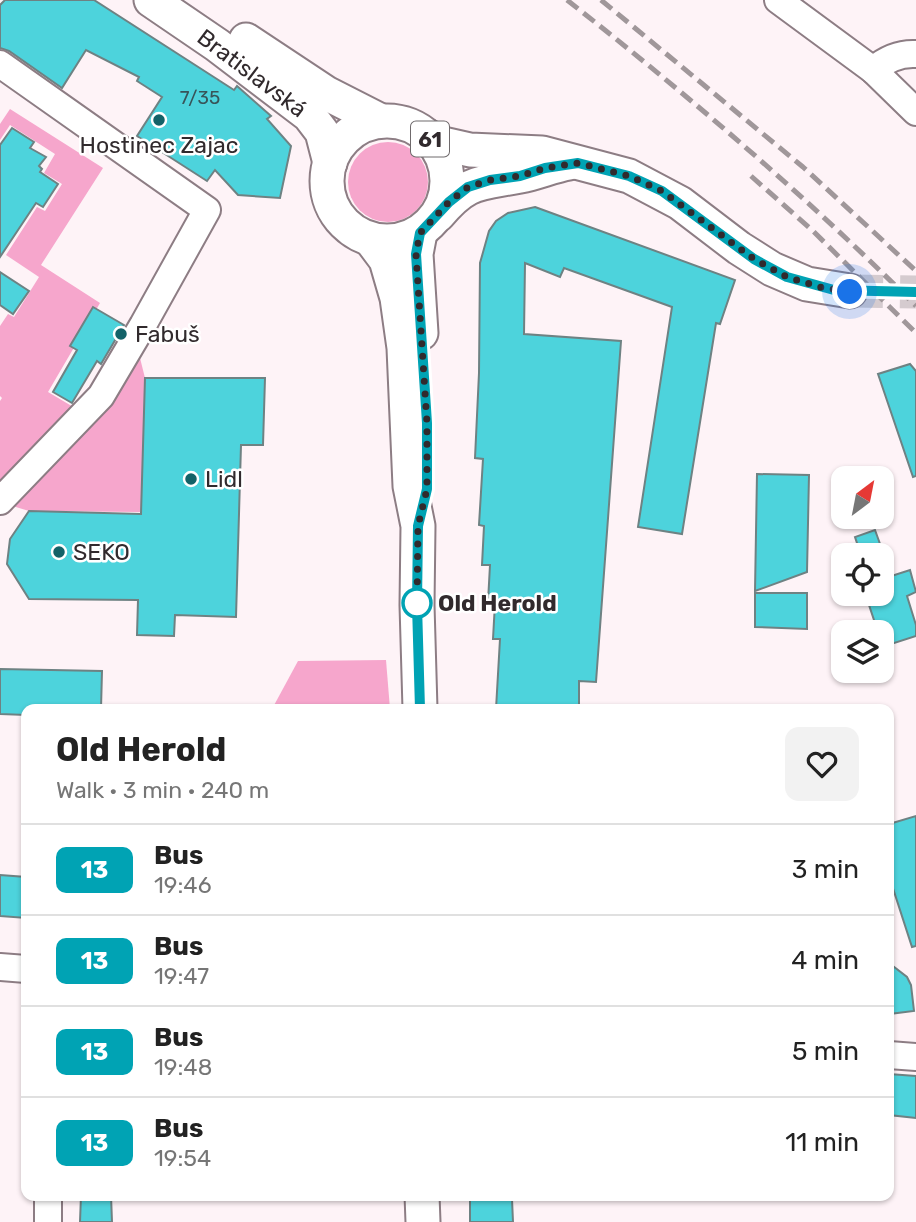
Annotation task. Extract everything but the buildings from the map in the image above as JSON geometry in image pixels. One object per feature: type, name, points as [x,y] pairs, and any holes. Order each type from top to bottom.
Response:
[{"type":"main road","name":"Bratislavská","points":[[151,0],[217,45],[309,115],[322,132],[330,163],[327,184],[333,207],[345,224],[371,240],[386,260],[397,298],[404,348],[410,486],[418,526],[420,704]]},
{"type":"main road","name":"Bratislavská","points":[[185,0],[326,93],[379,120],[409,125],[427,136],[446,165],[446,199],[428,225],[416,254],[427,423],[427,489],[418,526]]},
{"type":"main road","name":"61","points":[[330,163],[340,143],[356,130],[379,120]]},
{"type":"main road","points":[[427,136],[439,143],[470,150],[533,152],[629,176],[662,191],[754,259],[787,277],[850,292]]},
{"type":"main road","points":[[371,240],[391,242],[428,225],[458,194],[478,183],[578,163]]},
{"type":"main road","points":[[422,1201],[423,1222]]},
{"type":"street","points":[[778,0],[873,70],[916,112]]},
{"type":"street","points":[[873,70],[891,57],[906,53],[916,54]]},
{"type":"street","points":[[0,64],[207,210],[101,396],[0,501]]},
{"type":"street","points":[[0,967],[21,969]]},
{"type":"street","points":[[894,1055],[916,1057]]},
{"type":"street","points":[[48,1201],[48,1222]]},
{"type":"shaded area","points":[[10,109],[103,168],[41,265],[100,303],[48,392],[75,408],[0,487],[0,326],[8,314],[14,317],[39,277],[6,255],[37,207],[45,211],[62,184],[44,173],[55,154],[10,125],[0,140],[0,124]]},
{"type":"shaded area","points":[[380,142],[396,142],[417,153],[428,174],[428,190],[417,211],[396,222],[380,222],[366,216],[354,204],[348,190],[348,174],[354,160],[366,148]]},
{"type":"shaded area","points":[[138,350],[145,378],[141,512],[29,511],[6,504],[88,430]]},
{"type":"shaded area","points":[[386,660],[390,704],[275,704],[298,661]]},
{"type":"tunnel","points":[[850,291],[916,292]]},
{"type":"railway","points":[[567,0],[746,148],[875,265],[916,306]]},
{"type":"railway","points":[[601,0],[803,167],[916,271]]},
{"type":"railway","points":[[751,176],[812,230],[916,333]]},
{"type":"bus line","name":"13","points":[[420,704],[418,526],[427,489],[427,423],[416,254],[420,233],[458,194],[478,183],[520,176],[568,163],[597,166],[629,176],[662,191],[754,259],[787,277],[807,284],[850,292],[916,292]]},
{"type":"place","name":"Hostinec Zajac","points":[[159,120]]},
{"type":"place","name":"Fabuš","points":[[121,334]]},
{"type":"place","name":"Lidl","points":[[191,479]]},
{"type":"place","name":"SEKO","points":[[59,552]]},
{"type":"place","name":"Old Herold","points":[[417,603]]},
{"type":"route","points":[[417,603],[418,526],[427,489],[427,423],[416,254],[420,233],[458,194],[478,183],[520,176],[568,163],[597,166],[629,176],[662,191],[754,259],[787,277],[807,284],[850,292]]}]
